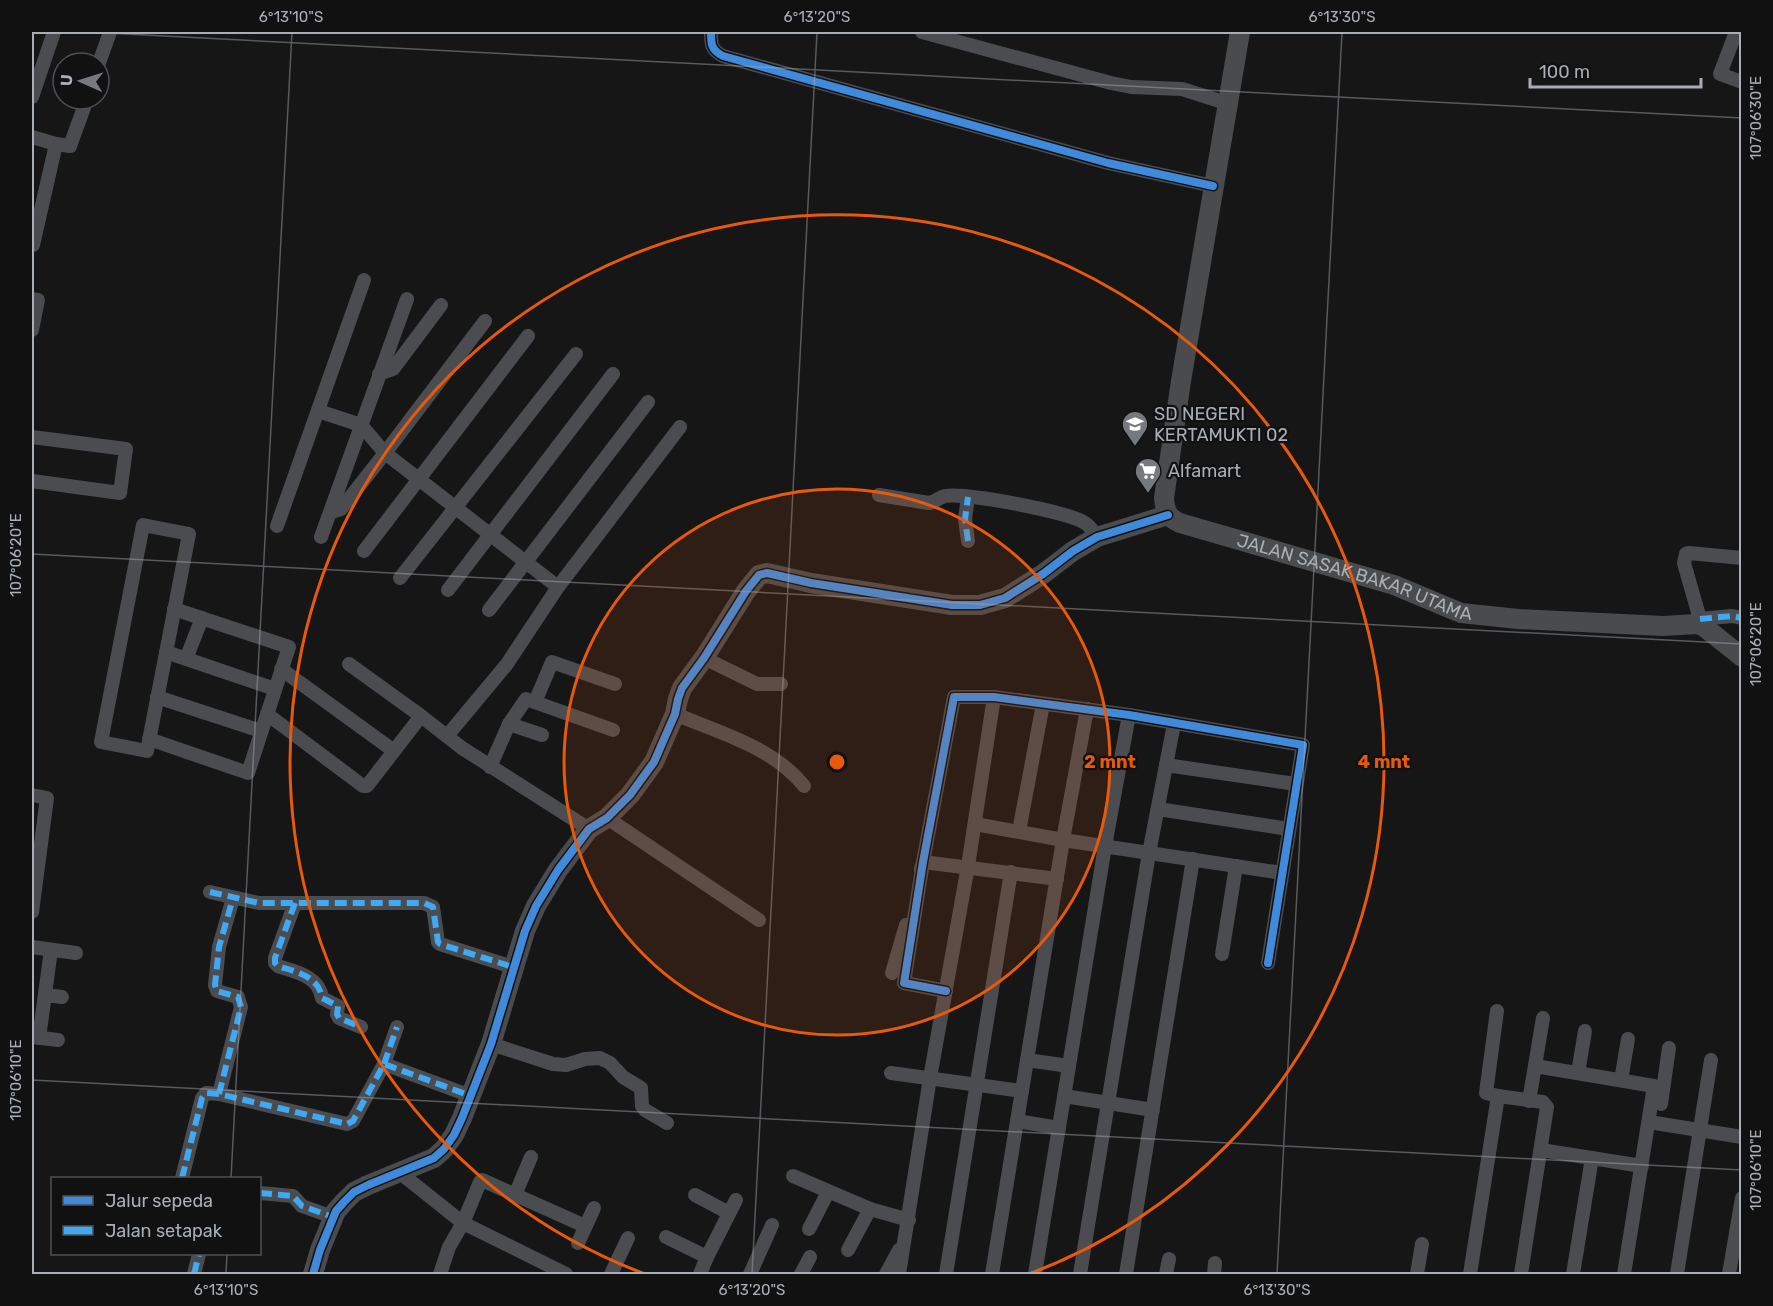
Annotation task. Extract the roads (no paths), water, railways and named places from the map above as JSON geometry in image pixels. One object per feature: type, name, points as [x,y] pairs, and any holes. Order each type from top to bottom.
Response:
[{"type":"street","points":[[32,97],[54,32]]},
{"type":"street","points":[[103,51],[110,32]]},
{"type":"street","points":[[711,32],[713,49],[723,56],[1108,163],[1213,186]]},
{"type":"street","points":[[922,32],[1112,83],[1131,87],[1182,88],[1226,103]]},
{"type":"street","points":[[314,1275],[320,1250],[333,1217],[354,1192],[424,1163],[444,1149],[454,1135],[490,1044],[525,931],[536,906],[558,870],[589,829],[607,818],[630,795],[654,762],[675,714],[682,688],[704,658],[746,591],[762,573],[888,596],[952,605],[980,605],[1005,598],[1096,537],[1168,515],[1164,498],[1182,372],[1226,103],[1240,32]]},
{"type":"street","points":[[1738,33],[1720,74],[1742,82]]},
{"type":"street","points":[[32,137],[70,146],[83,111]]},
{"type":"street","points":[[33,246],[56,144]]},
{"type":"street","points":[[278,526],[364,280]]},
{"type":"street","points":[[32,299],[38,300],[32,330]]},
{"type":"street","points":[[321,537],[407,299]]},
{"type":"street","points":[[379,374],[393,369],[441,305]]},
{"type":"street","points":[[331,512],[342,509],[484,321]]},
{"type":"street","points":[[364,551],[528,336]]},
{"type":"street","points":[[400,578],[576,354]]},
{"type":"street","points":[[448,590],[613,374]]},
{"type":"street","points":[[489,610],[648,402]]},
{"type":"street","points":[[318,411],[361,424],[385,453],[558,587]]},
{"type":"street","points":[[455,743],[558,587],[680,427]]},
{"type":"street","points":[[32,437],[126,449],[120,493],[32,481]]},
{"type":"street","points":[[879,495],[929,503],[944,496],[968,497],[1035,508],[1074,518],[1091,527],[1096,537]]},
{"type":"street","points":[[968,497],[964,519],[968,541]]},
{"type":"street","name":"JALAN SASAK BAKAR UTAMA","points":[[1168,515],[1173,520],[1190,526],[1394,585],[1461,614],[1620,625],[1663,626],[1695,623]]},
{"type":"street","points":[[143,525],[189,534],[174,609],[147,751],[101,742],[143,525]]},
{"type":"street","points":[[1742,558],[1689,553],[1686,554],[1684,563],[1695,623],[1742,657]]},
{"type":"street","points":[[149,739],[248,773],[289,647],[174,609]]},
{"type":"street","points":[[1695,623],[1732,616],[1742,618]]},
{"type":"street","points":[[186,659],[202,618]]},
{"type":"street","points":[[166,652],[275,689]]},
{"type":"street","points":[[704,658],[757,684],[781,684]]},
{"type":"street","points":[[535,702],[552,662],[615,684]]},
{"type":"street","points":[[350,664],[455,743],[589,829]]},
{"type":"street","points":[[282,669],[394,751]]},
{"type":"street","points":[[157,697],[261,731]]},
{"type":"street","points":[[946,991],[904,982],[923,862],[954,697],[994,697],[1129,715],[1303,745],[1268,963]]},
{"type":"street","points":[[899,1275],[930,1078],[975,824],[994,697]]},
{"type":"street","points":[[490,767],[509,724],[526,699],[613,729]]},
{"type":"street","points":[[1019,831],[1043,704]]},
{"type":"street","points":[[992,1275],[1062,840],[1087,710]]},
{"type":"street","points":[[267,714],[363,786],[367,786],[421,716]]},
{"type":"street","points":[[675,714],[774,758],[792,770],[804,786]]},
{"type":"street","points":[[1035,1275],[1105,846],[1129,715]]},
{"type":"street","points":[[509,724],[542,735]]},
{"type":"street","points":[[1080,1275],[1149,853],[1174,724]]},
{"type":"street","points":[[1166,765],[1296,784]]},
{"type":"street","points":[[32,795],[47,798],[38,813],[32,906]]},
{"type":"street","points":[[1158,809],[1289,829]]},
{"type":"street","points":[[607,818],[759,920]]},
{"type":"street","points":[[975,824],[1062,840],[1282,873]]},
{"type":"street","points":[[1126,1275],[1193,860]]},
{"type":"street","points":[[923,862],[1057,879]]},
{"type":"street","points":[[892,973],[923,862]]},
{"type":"street","points":[[1222,954],[1236,866]]},
{"type":"street","points":[[946,1275],[1011,872]]},
{"type":"street","points":[[210,892],[259,903],[424,903],[430,905],[435,912],[440,944],[513,967]]},
{"type":"street","points":[[219,1094],[241,1007],[238,997],[220,992],[215,985],[219,947],[233,898]]},
{"type":"street","points":[[295,903],[275,963],[311,978],[320,988],[322,998],[338,1006],[339,1018],[361,1027]]},
{"type":"street","points":[[32,947],[75,953]]},
{"type":"street","points":[[51,950],[45,994],[35,1037],[57,1040]]},
{"type":"street","points":[[45,994],[62,997]]},
{"type":"street","points":[[1497,1011],[1485,1090],[1487,1094],[1543,1102],[1547,1107],[1521,1275]]},
{"type":"street","points":[[1529,1101],[1543,1018]]},
{"type":"street","points":[[182,1177],[202,1098],[206,1093],[351,1123],[380,1074],[397,1027]]},
{"type":"street","points":[[1578,1072],[1586,1030]]},
{"type":"street","points":[[1620,1080],[1628,1039]]},
{"type":"street","points":[[490,1044],[553,1064],[566,1065],[596,1057],[605,1059],[622,1077],[641,1088],[642,1106],[645,1110],[667,1123]]},
{"type":"street","points":[[1624,1275],[1642,1166],[1669,1048]]},
{"type":"street","points":[[1027,1060],[1069,1066]]},
{"type":"street","points":[[1677,1275],[1711,1060]]},
{"type":"street","points":[[384,1064],[471,1096]]},
{"type":"street","points":[[1535,1066],[1654,1086],[1653,1123]]},
{"type":"street","points":[[891,1073],[1022,1091]]},
{"type":"street","points":[[1064,1096],[1153,1110]]},
{"type":"street","points":[[1470,1275],[1498,1096]]},
{"type":"street","points":[[1017,1121],[1059,1128]]},
{"type":"street","points":[[1653,1123],[1742,1137]]},
{"type":"street","points":[[1541,1150],[1642,1166]]},
{"type":"street","points":[[515,1195],[531,1157]]},
{"type":"street","points":[[1573,1275],[1592,1158]]},
{"type":"street","points":[[399,1172],[463,1223],[566,1275]]},
{"type":"street","points":[[792,1176],[870,1209],[909,1220]]},
{"type":"street","points":[[455,1275],[441,1271],[449,1247],[463,1223],[482,1180],[585,1226]]},
{"type":"street","points":[[809,1229],[828,1192]]},
{"type":"street","points":[[261,1193],[293,1196],[302,1206],[333,1217]]},
{"type":"street","points":[[695,1195],[729,1213]]},
{"type":"street","points":[[1730,1275],[1742,1198]]},
{"type":"street","points":[[700,1275],[736,1200]]},
{"type":"street","points":[[578,1243],[594,1208]]},
{"type":"street","points":[[848,1250],[870,1209]]},
{"type":"street","points":[[750,1275],[772,1225]]},
{"type":"street","points":[[666,1237],[707,1257]]},
{"type":"street","points":[[610,1275],[628,1238]]},
{"type":"street","points":[[886,1275],[906,1238]]},
{"type":"street","points":[[1417,1275],[1422,1244]]},
{"type":"street","points":[[194,1275],[199,1255]]},
{"type":"street","points":[[801,1275],[810,1257]]},
{"type":"street","points":[[1166,1275],[1169,1259]]},
{"type":"place","name":"SD NEGERI KERTAMUKTI 02","points":[[1135,447]]},
{"type":"place","name":"Alfamart","points":[[1148,494]]}]
